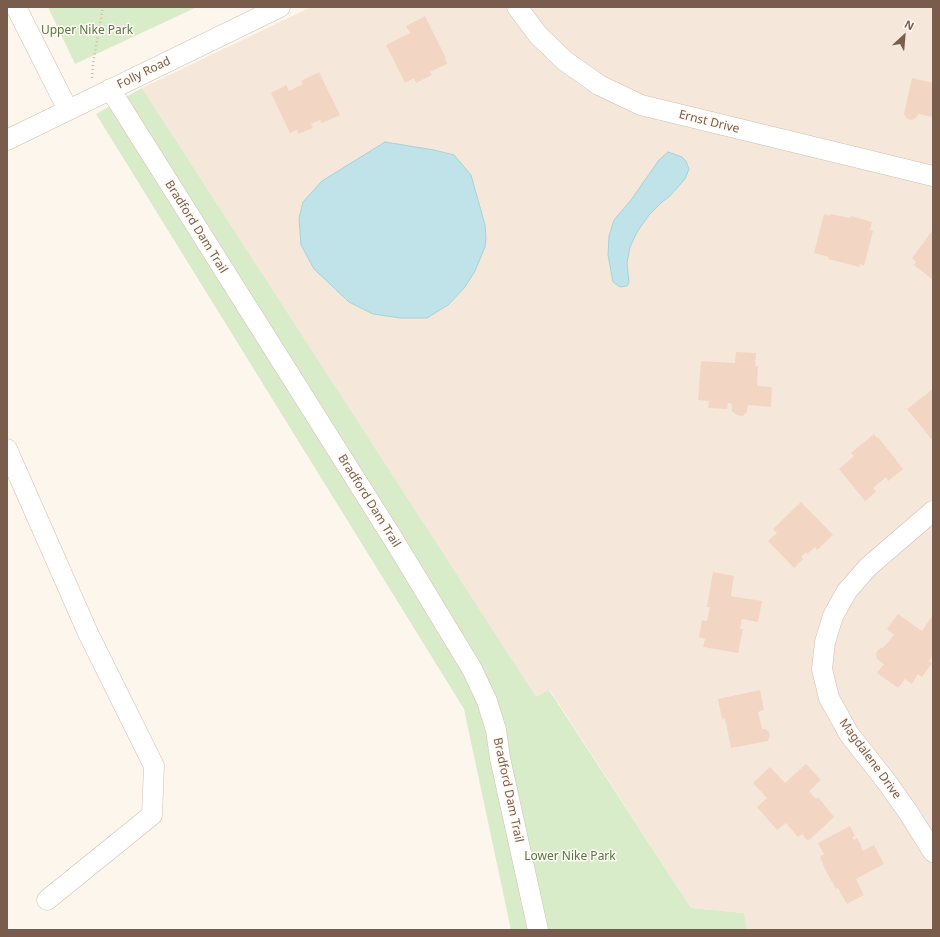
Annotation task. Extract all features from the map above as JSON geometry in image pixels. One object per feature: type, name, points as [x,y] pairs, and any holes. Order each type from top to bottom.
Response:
[{"type":"street","points":[[16,7],[68,110]]},
{"type":"street","name":"Folly Road","points":[[7,140],[280,7]]},
{"type":"street","name":"Ernst Drive","points":[[517,7],[538,35],[565,62],[598,85],[641,105],[933,176]]},
{"type":"street","name":"Bradford Dam Trail","points":[[104,93],[392,537],[472,669],[487,701],[496,730],[500,758],[538,930]]},
{"type":"street","points":[[7,449],[88,633],[154,766],[152,815],[47,900]]},
{"type":"street","name":"Magdalene Drive","points":[[933,511],[868,567],[847,591],[833,616],[825,642],[822,669],[828,698],[849,734],[886,781],[910,815],[933,852]]},
{"type":"path","points":[[103,7],[93,63],[92,84],[104,93]]},
{"type":"shaded area","points":[[311,7],[933,7],[933,930],[747,930],[744,913],[691,908],[550,690],[536,698],[142,88]]},
{"type":"green space","name":"Upper Nike Park","points":[[48,7],[197,7],[75,64]]},
{"type":"green space","name":"Lower Nike Park","points":[[142,88],[536,697],[549,690],[691,908],[744,913],[747,930],[511,930],[464,709],[96,114]]},
{"type":"water","points":[[385,142],[434,150],[454,155],[471,175],[485,225],[485,247],[475,271],[465,287],[448,305],[427,318],[400,318],[373,314],[349,302],[314,269],[301,245],[299,218],[303,202],[322,181]]},
{"type":"water","points":[[668,152],[682,157],[686,161],[689,169],[685,179],[670,196],[649,215],[637,232],[630,247],[627,263],[629,282],[627,286],[620,287],[613,282],[608,255],[609,236],[614,220],[631,200],[659,160]]},
{"type":"building","points":[[425,16],[446,58],[447,64],[430,72],[432,75],[416,83],[414,78],[405,83],[386,45],[410,33],[406,26]]},
{"type":"building","points":[[319,72],[340,115],[322,123],[320,120],[311,124],[313,128],[298,134],[297,130],[290,133],[271,93],[286,85],[289,91],[303,84],[301,81]]},
{"type":"building","points":[[912,78],[933,83],[933,117],[918,114],[917,117],[912,120],[907,119],[904,114]]},
{"type":"building","points":[[824,214],[850,218],[851,216],[872,222],[870,230],[873,231],[864,266],[860,264],[860,267],[828,259],[829,257],[814,253]]},
{"type":"building","points":[[932,231],[933,280],[914,265],[916,262],[912,258]]},
{"type":"building","points":[[736,352],[756,353],[755,366],[758,366],[757,386],[772,387],[771,407],[748,405],[747,412],[742,416],[737,415],[732,411],[732,404],[728,403],[727,409],[708,408],[709,401],[698,400],[701,361],[735,363]]},
{"type":"building","points":[[933,389],[933,440],[932,440],[907,409]]},
{"type":"building","points":[[874,434],[903,469],[888,481],[886,477],[873,488],[876,492],[865,501],[839,469],[854,456],[851,453]]},
{"type":"building","points":[[801,502],[833,535],[817,550],[815,547],[807,554],[806,552],[801,557],[803,559],[794,568],[768,541],[777,533],[773,529]]},
{"type":"building","points":[[713,572],[734,576],[731,596],[762,601],[758,622],[742,619],[740,629],[743,629],[738,653],[703,647],[705,639],[699,637],[702,620],[707,621],[710,607],[707,607]]},
{"type":"building","points":[[898,614],[922,631],[933,615],[933,655],[929,661],[932,663],[922,677],[918,674],[912,684],[905,679],[898,688],[877,673],[884,664],[877,659],[876,654],[879,649],[884,647],[894,635],[887,629]]},
{"type":"building","points":[[760,690],[764,710],[758,712],[762,729],[769,732],[770,736],[768,741],[731,748],[725,718],[722,719],[718,699]]},
{"type":"building","points":[[806,764],[821,780],[809,791],[816,799],[818,797],[834,817],[808,841],[802,834],[798,837],[786,823],[777,830],[757,807],[767,798],[753,783],[770,767],[785,783]]},
{"type":"building","points":[[850,826],[855,836],[852,837],[854,840],[857,838],[863,851],[874,845],[884,864],[856,879],[864,895],[847,904],[838,888],[836,889],[826,871],[820,857],[824,854],[818,843]]}]
